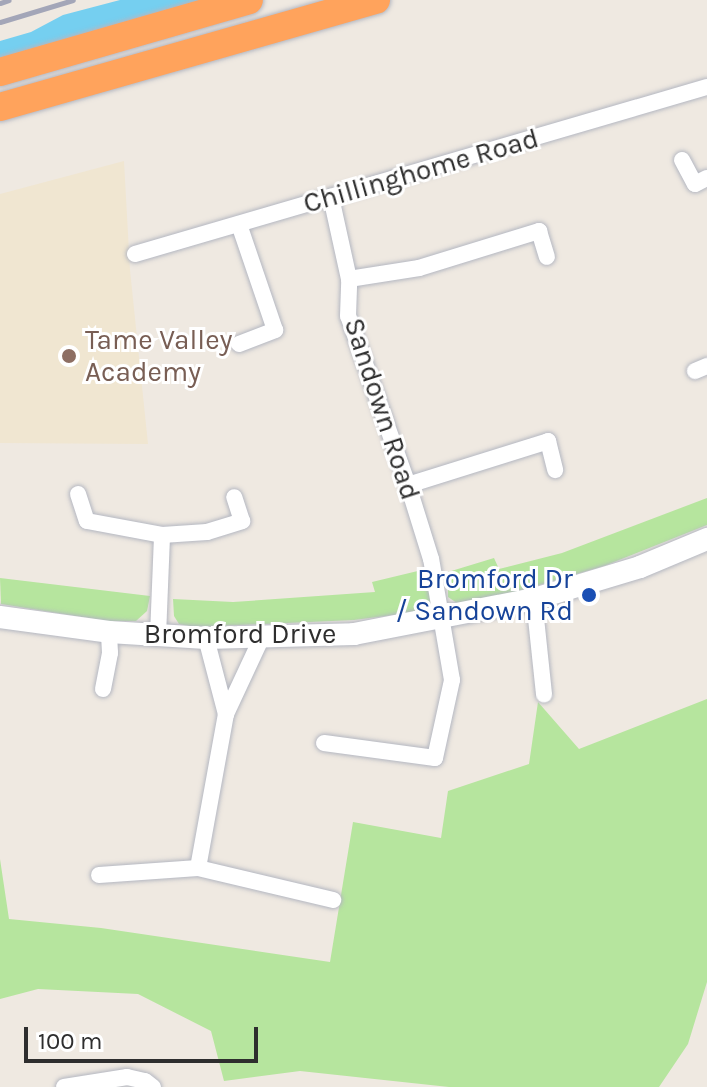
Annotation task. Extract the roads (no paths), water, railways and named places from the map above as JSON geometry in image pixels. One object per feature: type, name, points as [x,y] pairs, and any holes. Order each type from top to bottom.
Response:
[{"type":"highway","points":[[0,72],[249,0]]},
{"type":"highway","points":[[0,107],[376,0]]},
{"type":"street","name":"Chillinghome Road","points":[[135,254],[707,87]]},
{"type":"street","points":[[682,160],[695,184],[707,178]]},
{"type":"street","name":"Sandown Road","points":[[324,743],[435,758],[452,680],[443,632],[444,619],[408,485],[348,316],[349,279],[331,197]]},
{"type":"street","points":[[239,224],[275,330],[239,344]]},
{"type":"street","points":[[349,279],[419,268],[539,231],[547,257]]},
{"type":"street","points":[[408,485],[548,441],[555,470]]},
{"type":"street","points":[[78,494],[87,521],[162,535],[207,532],[242,521],[234,497]]},
{"type":"street","points":[[158,636],[162,535]]},
{"type":"street","name":"Bromford Drive","points":[[0,617],[158,636],[261,639],[354,634],[444,619],[534,599],[640,567],[707,539]]},
{"type":"street","points":[[534,599],[544,694]]},
{"type":"street","points":[[103,689],[110,653],[109,632]]},
{"type":"street","points":[[206,638],[226,714]]},
{"type":"street","points":[[198,868],[226,714],[261,639]]},
{"type":"street","points":[[99,875],[198,868],[333,900]]},
{"type":"street","points":[[64,1087],[127,1077],[145,1081],[153,1087]]},
{"type":"water","points":[[120,0],[226,0],[0,65],[0,41],[31,32],[63,15]]},
{"type":"railway","points":[[0,3],[9,0]]},
{"type":"railway","points":[[0,22],[73,0]]},
{"type":"place","name":"Tame Valley Academy","points":[[69,356]]},
{"type":"place","name":"Bromford Dr / Sandown Rd","points":[[589,595]]}]
